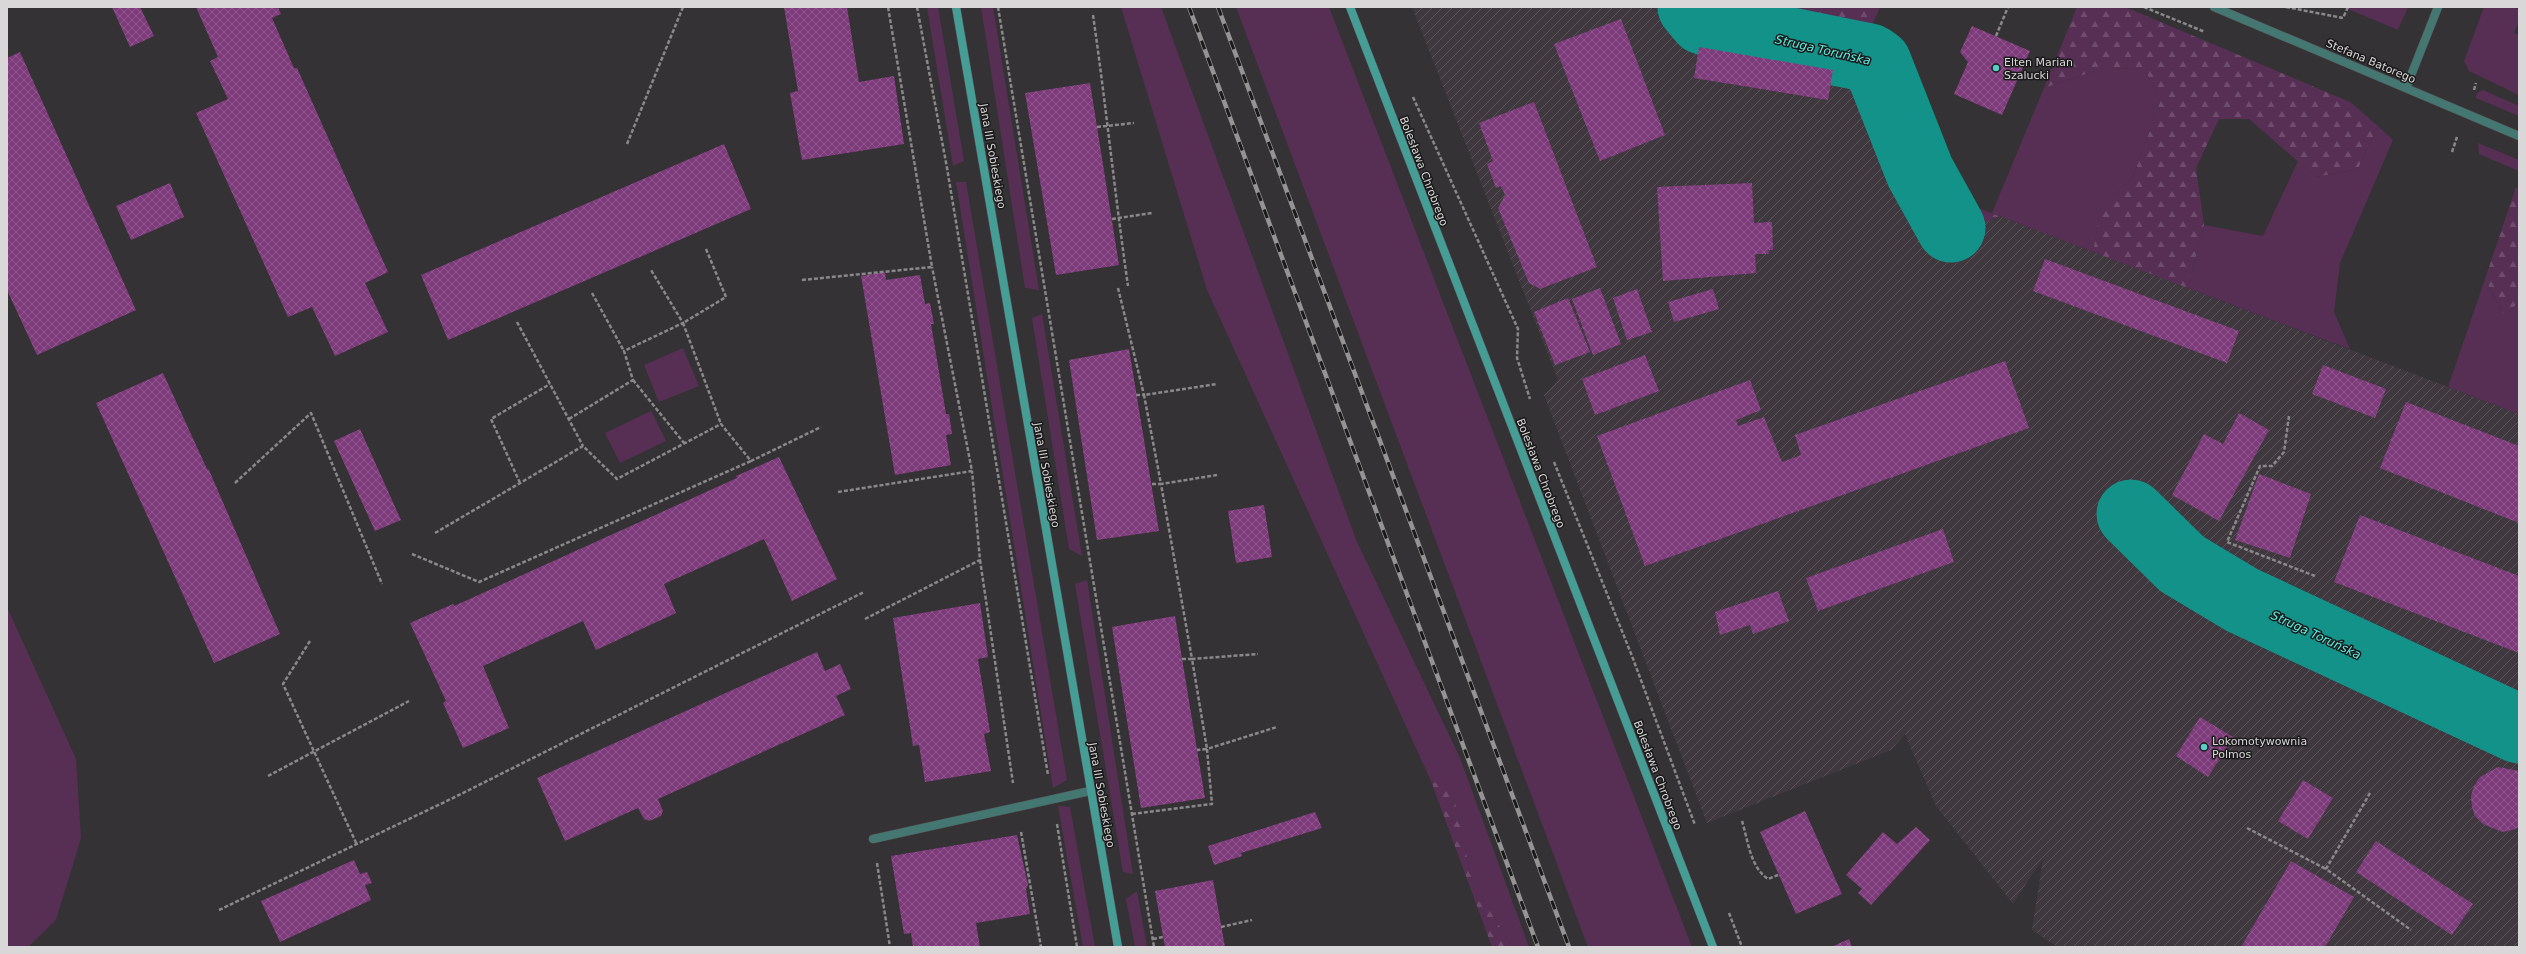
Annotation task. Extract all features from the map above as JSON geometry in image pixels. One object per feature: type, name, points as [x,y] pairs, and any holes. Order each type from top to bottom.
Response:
[{"type":"street","name":"Jana III Sobieskiego","points":[[956,7],[1118,947]]},
{"type":"street","name":"Bolesława Chrobrego","points":[[1350,7],[1713,947]]},
{"type":"street","name":"Stefana Batorego","points":[[2214,7],[2519,136]]},
{"type":"street","points":[[2406,88],[2438,7]]},
{"type":"street","points":[[873,839],[1090,791]]},
{"type":"path","points":[[627,144],[683,7]]},
{"type":"path","points":[[888,7],[932,267],[972,471],[980,560],[1017,807],[1041,947]]},
{"type":"path","points":[[917,7],[947,168],[1050,783]]},
{"type":"path","points":[[998,7],[1154,947]]},
{"type":"path","points":[[1996,36],[2008,7]]},
{"type":"path","points":[[2144,7],[2206,33]]},
{"type":"path","points":[[2286,7],[2343,18],[2348,7]]},
{"type":"path","points":[[1093,15],[1109,125],[1118,217],[1128,286]]},
{"type":"path","points":[[1412,92],[1518,329],[1517,358],[1532,405]]},
{"type":"path","points":[[1097,127],[1134,123]]},
{"type":"path","points":[[2452,152],[2458,134]]},
{"type":"path","points":[[1112,219],[1152,213]]},
{"type":"path","points":[[624,351],[683,323],[726,297],[706,249]]},
{"type":"path","points":[[802,280],[932,267]]},
{"type":"path","points":[[651,270],[683,323],[721,424],[751,461]]},
{"type":"path","points":[[1118,288],[1144,395],[1161,484],[1207,749],[1212,804],[1132,814]]},
{"type":"path","points":[[592,293],[624,351],[633,380],[684,443]]},
{"type":"path","points":[[517,322],[583,446],[617,479],[721,424]]},
{"type":"path","points":[[569,419],[633,380]]},
{"type":"path","points":[[520,483],[491,419],[550,384]]},
{"type":"path","points":[[1136,395],[1217,384]]},
{"type":"path","points":[[235,483],[311,413],[382,584]]},
{"type":"path","points":[[2289,416],[2284,452],[2272,466],[2260,466],[2227,542],[2315,576]]},
{"type":"path","points":[[412,554],[479,582],[751,461],[821,427]]},
{"type":"path","points":[[435,533],[583,446]]},
{"type":"path","points":[[1552,456],[1632,656],[1697,832]]},
{"type":"path","points":[[838,492],[972,471]]},
{"type":"path","points":[[1152,484],[1161,484],[1217,475]]},
{"type":"path","points":[[865,619],[980,560]]},
{"type":"path","points":[[219,910],[357,845],[864,592]]},
{"type":"path","points":[[310,641],[283,684],[357,845]]},
{"type":"path","points":[[1182,659],[1258,654]]},
{"type":"path","points":[[268,776],[315,753],[409,701]]},
{"type":"path","points":[[1197,750],[1207,749],[1277,727]]},
{"type":"path","points":[[2326,869],[2370,793]]},
{"type":"path","points":[[1055,816],[1077,947]]},
{"type":"path","points":[[1742,821],[1754,862],[1761,874],[1768,879],[1778,875]]},
{"type":"path","points":[[2247,828],[2326,869],[2412,930]]},
{"type":"path","points":[[873,839],[890,947]]},
{"type":"path","points":[[1726,906],[1742,947]]},
{"type":"path","points":[[1221,927],[1252,920]]},
{"type":"path","points":[[1153,939],[1163,936]]},
{"type":"shaded area","points":[[1412,7],[1641,7],[1671,10],[1699,47],[1833,70],[1876,86],[1951,239],[1999,216],[2519,414],[2519,947],[2057,947],[2032,930],[2043,858],[2013,904],[1936,806],[1905,734],[1891,750],[1707,823],[1544,395],[1558,380]]},
{"type":"green space","points":[[927,7],[938,7],[964,161],[953,166]]},
{"type":"green space","points":[[981,7],[993,7],[1039,290],[1025,288]]},
{"type":"green space","points":[[1121,7],[1161,7],[1357,542],[1460,758],[1529,947],[1512,947],[1472,880],[1452,790],[1431,781],[1207,290]]},
{"type":"green space","points":[[1236,7],[1329,7],[1692,947],[1588,947]]},
{"type":"green space","points":[[1669,7],[1880,7],[1869,33],[1903,50],[1931,169],[1960,201],[1999,216],[1951,239],[1876,86],[1833,70],[1699,47]]},
{"type":"green space","points":[[2077,7],[2125,7],[2350,102],[2378,126],[2358,169],[2316,177],[2249,119],[2219,119],[2196,168],[2204,225],[2188,288],[2093,252],[2101,207],[2133,177],[2160,102],[2145,69],[2104,68],[2044,88]]},
{"type":"green space","points":[[2349,7],[2408,7],[2398,30],[2348,9]]},
{"type":"green space","points":[[2484,7],[2513,7],[2519,10],[2519,21],[2514,33],[2519,35],[2519,95],[2469,71],[2464,61]]},
{"type":"green space","points":[[2104,68],[2145,69],[2160,102],[2133,177],[2101,207],[2093,252],[1992,213],[2044,88]]},
{"type":"green space","points":[[2483,90],[2519,106],[2519,116],[2476,98],[2477,93]]},
{"type":"green space","points":[[2378,126],[2393,140],[2340,263],[2334,312],[2350,349],[2188,288],[2204,225],[2263,236],[2298,161],[2316,177],[2358,169]]},
{"type":"green space","points":[[2478,143],[2519,160],[2519,171],[2479,154]]},
{"type":"green space","points":[[956,182],[966,182],[1067,780],[1053,788]]},
{"type":"green space","points":[[2516,187],[2519,190],[2519,303],[2503,314],[2485,279]]},
{"type":"green space","points":[[2485,279],[2502,313],[2519,303],[2519,414],[2448,387]]},
{"type":"green space","points":[[1042,314],[1082,556],[1069,549],[1032,318]]},
{"type":"green space","points":[[683,348],[699,386],[659,402],[644,365]]},
{"type":"green space","points":[[651,411],[666,441],[620,463],[605,433]]},
{"type":"green space","points":[[1087,580],[1133,874],[1123,872],[1075,584]]},
{"type":"green space","points":[[7,607],[76,759],[81,838],[56,920],[28,947],[7,947]]},
{"type":"green space","points":[[1431,781],[1452,789],[1472,880],[1512,947],[1492,947]]},
{"type":"green space","points":[[1058,806],[1070,807],[1095,947],[1083,947]]},
{"type":"green space","points":[[1137,891],[1147,947],[1135,947],[1126,899]]},
{"type":"building","points":[[112,7],[140,7],[154,36],[130,47]]},
{"type":"building","points":[[196,7],[278,7],[281,14],[272,18],[294,68],[297,68],[388,272],[365,283],[388,332],[335,356],[312,307],[288,317],[196,113],[228,99],[210,61],[218,57]]},
{"type":"building","points":[[784,7],[847,7],[859,82],[894,76],[904,144],[802,160],[790,93],[798,91]]},
{"type":"building","points":[[1621,19],[1665,135],[1600,161],[1554,44]]},
{"type":"building","points":[[1972,26],[2030,51],[2002,115],[1954,94],[1968,62],[1960,52]]},
{"type":"building","points":[[1699,47],[1833,70],[1828,100],[1694,78]]},
{"type":"building","points":[[20,52],[136,310],[37,355],[7,290],[7,58]]},
{"type":"building","points":[[1090,83],[1119,265],[1056,275],[1025,93]]},
{"type":"building","points":[[1534,102],[1597,267],[1540,289],[1529,283],[1498,208],[1505,195],[1501,186],[1496,188],[1487,164],[1493,161],[1479,123]]},
{"type":"building","points":[[724,144],[751,209],[448,340],[421,275]]},
{"type":"building","points":[[170,183],[184,217],[131,240],[116,206]]},
{"type":"building","points":[[1752,183],[1754,223],[1772,222],[1773,250],[1768,250],[1769,254],[1755,254],[1756,273],[1663,281],[1657,187]]},
{"type":"building","points":[[2045,259],[2239,331],[2227,363],[2033,291]]},
{"type":"building","points":[[885,272],[886,280],[920,275],[925,304],[930,303],[934,324],[931,324],[946,414],[949,414],[952,434],[946,435],[951,465],[895,475],[861,276]]},
{"type":"building","points":[[1600,288],[1621,344],[1593,355],[1572,299]]},
{"type":"building","points":[[1637,289],[1652,332],[1627,340],[1613,298]]},
{"type":"building","points":[[1713,289],[1719,309],[1674,322],[1668,302]]},
{"type":"building","points":[[1568,298],[1590,352],[1555,365],[1534,312]]},
{"type":"building","points":[[1129,349],[1159,531],[1097,540],[1069,360]]},
{"type":"building","points":[[1645,355],[1659,391],[1595,415],[1582,379]]},
{"type":"building","points":[[2005,361],[2029,428],[1645,566],[1597,436],[1750,380],[1761,410],[1736,420],[1738,426],[1764,417],[1782,462],[1801,455],[1795,435]]},
{"type":"building","points":[[2323,365],[2386,389],[2375,418],[2312,394]]},
{"type":"building","points":[[163,373],[207,469],[209,470],[280,634],[214,663],[96,403]]},
{"type":"building","points":[[2406,402],[2519,446],[2519,523],[2380,468]]},
{"type":"building","points":[[2239,413],[2269,430],[2219,521],[2172,495],[2204,434],[2223,444]]},
{"type":"building","points":[[360,429],[401,520],[375,531],[334,441]]},
{"type":"building","points":[[779,457],[837,579],[792,601],[764,539],[664,584],[676,613],[596,650],[583,621],[483,666],[509,728],[463,748],[443,703],[446,701],[410,623],[453,604],[454,606],[737,478],[736,476]]},
{"type":"building","points":[[2259,474],[2311,494],[2290,558],[2235,540]]},
{"type":"building","points":[[1264,505],[1272,557],[1236,563],[1228,511]]},
{"type":"building","points":[[2360,515],[2519,576],[2519,653],[2334,582]]},
{"type":"building","points":[[1943,529],[1954,562],[1818,611],[1806,578]]},
{"type":"building","points":[[1778,591],[1789,621],[1753,634],[1750,625],[1720,635],[1715,612]]},
{"type":"building","points":[[980,603],[988,657],[978,659],[990,732],[984,734],[991,771],[925,782],[919,745],[913,746],[893,618]]},
{"type":"building","points":[[1175,616],[1205,798],[1141,808],[1112,627]]},
{"type":"building","points":[[817,652],[825,671],[840,664],[851,689],[836,696],[845,715],[658,799],[663,811],[661,816],[649,821],[644,819],[638,808],[565,841],[537,778]]},
{"type":"building","name":"Lokomotywownia Polmos","points":[[2200,717],[2233,737],[2208,777],[2176,756]]},
{"type":"building","points":[[2498,767],[2519,771],[2519,827],[2502,832],[2483,824],[2475,816],[2471,796],[2474,786],[2480,777]]},
{"type":"building","points":[[2303,780],[2333,798],[2308,839],[2278,821]]},
{"type":"building","points":[[1805,811],[1842,894],[1796,914],[1760,832]]},
{"type":"building","points":[[1315,812],[1322,828],[1241,853],[1242,856],[1214,865],[1208,846]]},
{"type":"building","points":[[1916,827],[1930,840],[1871,905],[1858,893],[1862,889],[1846,875],[1883,832],[1897,844]]},
{"type":"building","points":[[1017,835],[1028,885],[1026,889],[1030,914],[976,923],[980,947],[913,947],[911,933],[904,934],[891,856]]},
{"type":"building","points":[[2376,841],[2473,904],[2452,935],[2356,872]]},
{"type":"building","points":[[354,860],[360,874],[367,872],[372,883],[365,885],[371,900],[280,942],[261,901]]},
{"type":"building","points":[[2291,861],[2354,897],[2325,947],[2241,947]]},
{"type":"building","points":[[1213,880],[1225,947],[1165,947],[1155,891]]},
{"type":"building","points":[[1849,939],[1852,947],[1831,947]]},
{"type":"waterway","name":"Struga Toruńska","points":[[1692,7],[1703,20],[1736,31],[1870,58],[1877,63],[1920,172],[1951,228]]},
{"type":"waterway","name":"Struga Toruńska","points":[[2131,514],[2182,564],[2242,600],[2519,729]]},
{"type":"railway","points":[[1189,7],[1538,947]]},
{"type":"railway","points":[[1218,7],[1569,947]]},
{"type":"place","name":"Elten Marian Szalucki","points":[[1996,68]]},
{"type":"place","name":"Lokomotywownia Polmos","points":[[2204,747]]}]
